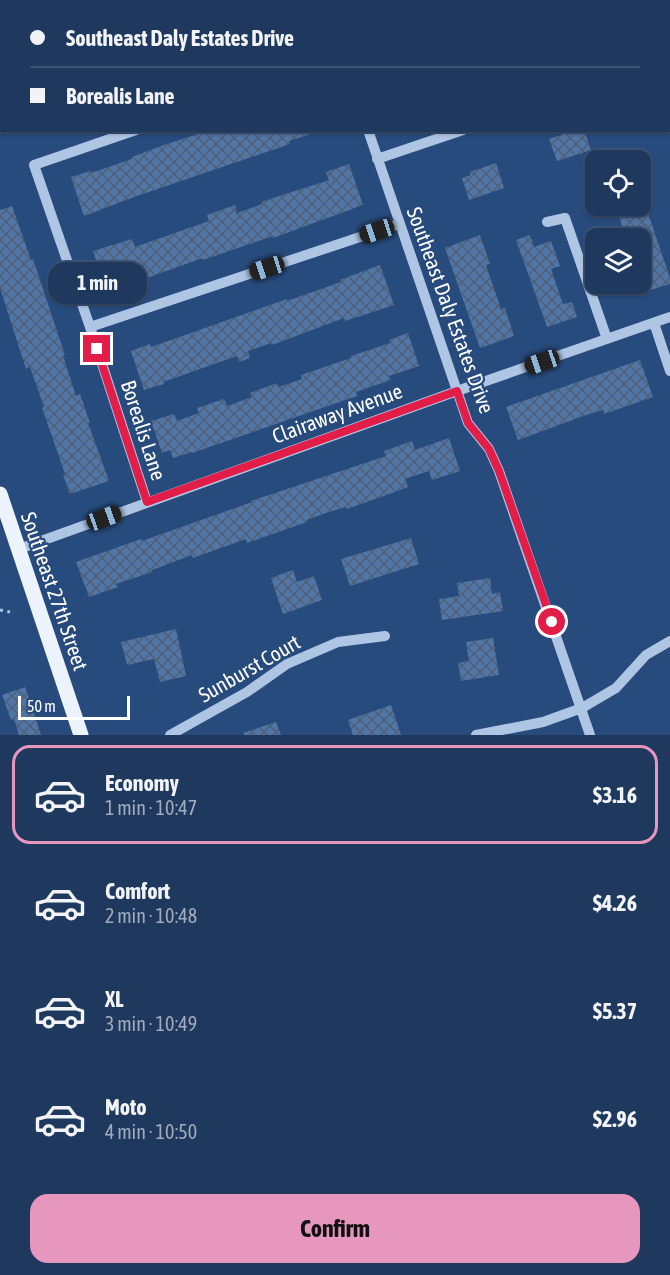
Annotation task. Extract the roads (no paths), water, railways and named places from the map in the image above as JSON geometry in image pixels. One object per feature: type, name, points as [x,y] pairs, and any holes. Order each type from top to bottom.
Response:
[{"type":"main road","name":"Southeast 27th Street","points":[[0,494],[81,735]]},
{"type":"street","name":"Borealis Lane","points":[[130,132],[34,165],[147,502]]},
{"type":"street","name":"Southeast Daly Estates Drive","points":[[369,132],[468,423],[489,449],[499,471],[590,735]]},
{"type":"street","points":[[377,159],[457,132]]},
{"type":"street","points":[[547,222],[565,218],[607,339]]},
{"type":"street","points":[[90,327],[399,224]]},
{"type":"street","name":"Clairaway Avenue","points":[[19,549],[670,317]]},
{"type":"street","points":[[654,323],[670,371]]},
{"type":"street","name":"Sunburst Court","points":[[170,735],[247,692],[287,664],[338,642],[385,636]]},
{"type":"street","points":[[476,735],[543,722],[582,708],[616,688],[646,655],[670,641]]}]
